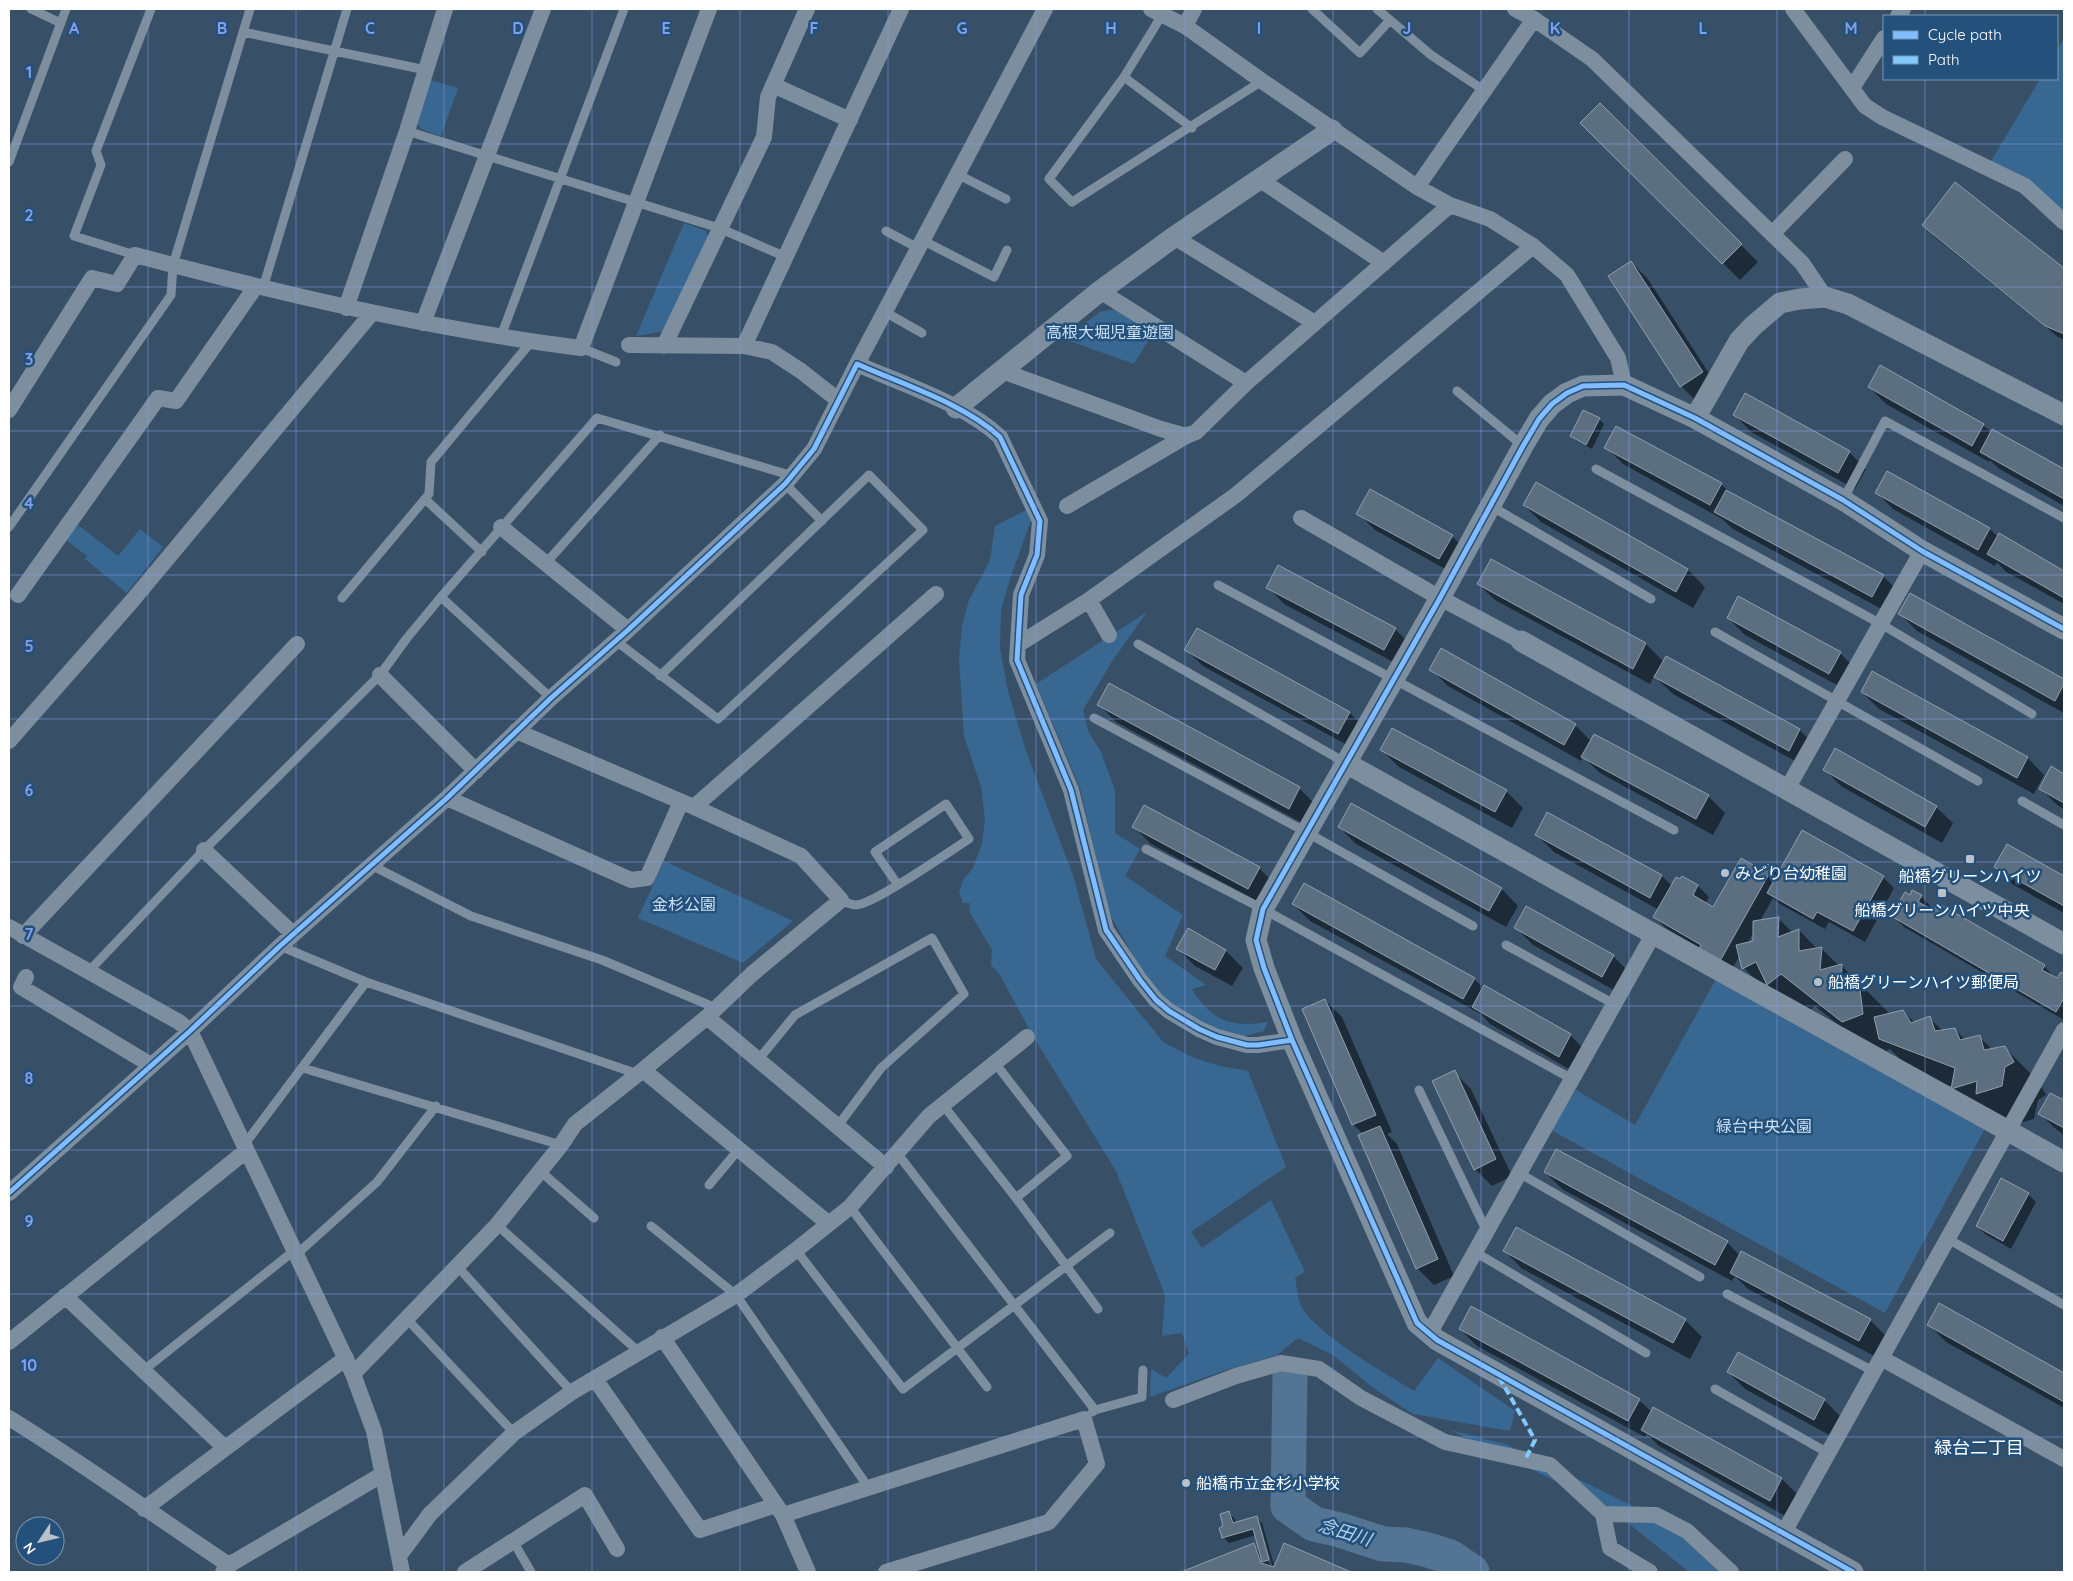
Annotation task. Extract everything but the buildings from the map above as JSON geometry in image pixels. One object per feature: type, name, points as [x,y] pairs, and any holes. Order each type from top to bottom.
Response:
[{"type":"street","points":[[346,308],[407,132],[445,9]]},
{"type":"street","points":[[423,323],[543,9]]},
{"type":"street","points":[[9,410],[92,278],[117,284],[135,255],[346,308],[531,342],[581,348],[709,9]]},
{"type":"street","points":[[664,346],[764,137],[768,97],[807,9]]},
{"type":"street","points":[[744,346],[901,9]]},
{"type":"street","points":[[9,1193],[190,1031],[293,934],[447,798],[551,698],[616,641],[789,480],[814,449],[884,312],[1045,9]]},
{"type":"street","points":[[1186,26],[1194,9]]},
{"type":"street","points":[[1793,9],[1865,106],[1882,117],[2025,186],[2064,222]]},
{"type":"street","points":[[1157,12],[1186,26],[1262,82],[1417,187],[1450,205],[1490,218],[1533,246],[1567,275],[1618,358],[1624,385]]},
{"type":"street","points":[[1417,187],[1485,91],[1523,12],[1592,58],[1802,263],[1826,297]]},
{"type":"street","points":[[1852,88],[1883,40]]},
{"type":"street","points":[[773,85],[850,120]]},
{"type":"street","points":[[956,408],[1100,291],[1174,236],[1332,130]]},
{"type":"street","points":[[1772,234],[1845,159]]},
{"type":"street","points":[[1259,179],[1384,263]]},
{"type":"street","points":[[1067,506],[1186,436],[1196,432],[1246,383],[1450,205]]},
{"type":"street","points":[[1174,236],[1315,323]]},
{"type":"street","points":[[1019,644],[1089,600],[1236,495],[1533,246]]},
{"type":"street","points":[[18,595],[158,398],[176,401],[260,287]]},
{"type":"street","points":[[1100,291],[1246,383]]},
{"type":"street","points":[[1695,418],[1739,341],[1753,326],[1780,303],[1826,297],[1848,304],[2064,414]]},
{"type":"street","points":[[9,741],[132,601],[372,313]]},
{"type":"street","points":[[629,345],[744,346],[772,352],[801,371],[838,400]]},
{"type":"street","points":[[857,364],[956,408],[991,428],[1000,437],[1040,521],[1037,555],[1021,595],[1017,660],[1070,790],[1106,930],[1156,1000],[1199,1029],[1217,1037],[1252,1045],[1292,1040]]},
{"type":"street","points":[[1002,371],[1160,429],[1186,436]]},
{"type":"street","points":[[1853,1572],[1429,1334],[1417,1323],[1292,1040],[1264,968],[1256,940],[1263,909],[1440,598],[1489,505],[1523,446],[1539,419],[1552,404],[1583,386],[1624,385],[1695,418],[1843,500],[1922,551],[2064,629]]},
{"type":"street","points":[[1301,518],[1440,598],[1521,641],[2064,944]]},
{"type":"street","points":[[501,527],[628,630]]},
{"type":"street","points":[[1787,789],[1922,551]]},
{"type":"street","points":[[447,798],[631,880],[647,878],[688,805],[936,594]]},
{"type":"street","points":[[1089,600],[1109,635]]},
{"type":"street","points":[[23,936],[297,644]]},
{"type":"street","points":[[380,675],[476,771]]},
{"type":"street","points":[[352,1374],[497,1224],[561,1145],[575,1124],[641,1072],[752,974],[841,900],[801,856],[516,731]]},
{"type":"street","points":[[1346,763],[2064,1162]]},
{"type":"street","points":[[204,850],[293,934]]},
{"type":"street","points":[[9,927],[179,1022],[190,1031],[346,1358],[374,1431],[402,1572]]},
{"type":"street","points":[[1429,1334],[1654,933]]},
{"type":"street","points":[[26,977],[21,987],[151,1065]]},
{"type":"street","points":[[711,1012],[758,1060],[886,1167]]},
{"type":"street","points":[[399,1556],[430,1514],[514,1433],[572,1392],[662,1337],[736,1295],[796,1250],[850,1207],[929,1116],[1027,1037]]},
{"type":"street","points":[[1783,1534],[2008,1130],[2062,1037]]},
{"type":"street","points":[[641,1072],[829,1224]]},
{"type":"street","points":[[9,1342],[245,1148]]},
{"type":"street","points":[[65,1296],[225,1448]]},
{"type":"street","points":[[662,1337],[780,1510],[808,1572]]},
{"type":"street","points":[[144,1509],[346,1358]]},
{"type":"street","points":[[1174,1400],[1236,1376],[1281,1363],[1319,1370],[1361,1398],[1445,1442],[1550,1465],[1603,1514],[1610,1548],[1650,1572]]},
{"type":"street","points":[[1877,1365],[2064,1460]]},
{"type":"street","points":[[595,1379],[700,1530],[868,1487],[1089,1414],[1097,1464],[1049,1522],[932,1565],[886,1572]]},
{"type":"street","points":[[9,1418],[51,1444],[226,1568],[382,1474]]},
{"type":"street","points":[[465,1572],[585,1495],[617,1549]]},
{"type":"street","points":[[1603,1514],[1656,1515],[1687,1531],[1731,1572]]},
{"type":"lane","points":[[31,9],[60,23]]},
{"type":"lane","points":[[9,162],[66,9]]},
{"type":"lane","points":[[135,255],[74,236],[101,165],[96,151],[152,9]]},
{"type":"lane","points":[[9,526],[171,295],[173,265],[250,9]]},
{"type":"lane","points":[[260,287],[347,9]]},
{"type":"lane","points":[[501,336],[624,9]]},
{"type":"lane","points":[[1312,9],[1360,53],[1390,20]]},
{"type":"lane","points":[[1377,9],[1431,55],[1485,91]]},
{"type":"lane","points":[[1157,12],[1124,77],[1049,179],[1072,202],[1192,128],[1262,82]]},
{"type":"lane","points":[[243,32],[426,70]]},
{"type":"lane","points":[[1124,77],[1192,128]]},
{"type":"lane","points":[[407,132],[719,228],[786,257]]},
{"type":"lane","points":[[957,174],[1006,199]]},
{"type":"lane","points":[[886,231],[994,277],[1007,250]]},
{"type":"lane","points":[[884,312],[922,332]]},
{"type":"lane","points":[[342,598],[425,499],[428,494],[431,462],[531,342]]},
{"type":"lane","points":[[581,348],[616,362]]},
{"type":"lane","points":[[1457,391],[1523,446]]},
{"type":"lane","points":[[89,971],[204,850],[380,675],[407,638],[441,597],[597,418],[660,435],[789,480],[822,521]]},
{"type":"lane","points":[[1843,500],[1885,421],[2064,518]]},
{"type":"lane","points":[[546,564],[660,435]]},
{"type":"lane","points":[[1596,468],[1881,624],[2032,714]]},
{"type":"lane","points":[[616,641],[660,676],[718,719],[923,530],[869,475],[660,676]]},
{"type":"lane","points":[[425,499],[482,552]]},
{"type":"lane","points":[[1489,505],[1651,598]]},
{"type":"lane","points":[[1218,585],[1674,830]]},
{"type":"lane","points":[[441,597],[551,698]]},
{"type":"lane","points":[[1715,632],[1978,781]]},
{"type":"lane","points":[[1138,644],[1346,763]]},
{"type":"lane","points":[[1094,718],[1306,832],[1473,926]]},
{"type":"lane","points":[[2022,801],[2064,825]]},
{"type":"lane","points":[[841,900],[855,905],[863,904],[898,885],[969,839],[946,804],[874,852],[898,885]]},
{"type":"lane","points":[[1146,849],[1263,909],[1572,1079]]},
{"type":"lane","points":[[371,865],[470,916],[602,960],[711,1012]]},
{"type":"lane","points":[[758,1060],[795,1015],[932,938],[964,994],[881,1068],[837,1127]]},
{"type":"lane","points":[[1506,945],[1614,1004]]},
{"type":"lane","points":[[280,946],[366,982],[641,1072]]},
{"type":"lane","points":[[245,1148],[366,982]]},
{"type":"lane","points":[[996,1062],[1067,1156],[1016,1198]]},
{"type":"lane","points":[[303,1068],[436,1106],[561,1145]]},
{"type":"lane","points":[[1419,1090],[1487,1232]]},
{"type":"lane","points":[[943,1105],[1016,1198],[1098,1308]]},
{"type":"lane","points":[[144,1370],[296,1252],[377,1182],[436,1106]]},
{"type":"lane","points":[[709,1185],[739,1150]]},
{"type":"lane","points":[[897,1152],[1014,1306],[1089,1414],[1142,1397],[1143,1370]]},
{"type":"lane","points":[[540,1171],[594,1218]]},
{"type":"lane","points":[[1519,1174],[1700,1277]]},
{"type":"lane","points":[[850,1207],[987,1387]]},
{"type":"lane","points":[[497,1224],[638,1352]]},
{"type":"lane","points":[[651,1226],[736,1295],[868,1487]]},
{"type":"lane","points":[[796,1250],[902,1389],[1110,1234]]},
{"type":"lane","points":[[1948,1239],[2064,1305]]},
{"type":"lane","points":[[1475,1252],[1646,1352]]},
{"type":"lane","points":[[457,1266],[572,1392]]},
{"type":"lane","points":[[1727,1294],[1877,1365]]},
{"type":"lane","points":[[406,1319],[514,1433]]},
{"type":"lane","points":[[1715,1389],[1828,1453]]},
{"type":"lane","points":[[513,1541],[531,1572]]},
{"type":"green space","points":[[2064,38],[2064,216],[1991,161],[2039,80],[2058,80],[2058,48]]},
{"type":"green space","points":[[430,80],[458,88],[441,136],[421,129],[417,122]]},
{"type":"green space","points":[[684,223],[706,231],[709,240],[664,331],[636,336]]},
{"type":"green space","name":"高根大堀児童遊園","points":[[1115,309],[1153,333],[1134,364],[1064,339],[1100,312]]},
{"type":"green space","points":[[1028,509],[1031,520],[1001,611],[1000,649],[1008,691],[1026,751],[1073,875],[1096,959],[1163,1042],[1192,1057],[1220,1066],[1248,1071],[1286,1167],[1191,1232],[1202,1248],[1271,1200],[1305,1272],[1295,1278],[1302,1308],[1311,1319],[1354,1354],[1414,1391],[1438,1358],[1515,1411],[1510,1431],[1413,1414],[1372,1387],[1333,1355],[1298,1338],[1277,1355],[1223,1371],[1150,1397],[1151,1369],[1166,1378],[1189,1354],[1182,1333],[1162,1336],[1165,1295],[1116,1171],[1033,1036],[1000,975],[991,965],[992,950],[969,911],[970,903],[963,903],[959,891],[964,879],[973,868],[982,844],[985,819],[981,787],[964,736],[959,658],[962,626],[969,600],[990,560],[995,526]]},
{"type":"green space","points":[[78,525],[118,556],[140,529],[163,547],[127,593],[85,559],[87,556],[66,540]]},
{"type":"green space","points":[[1147,612],[1111,663],[1083,710],[1088,731],[1101,752],[1115,790],[1115,833],[1140,849],[1125,876],[1183,915],[1165,956],[1206,985],[1192,989],[1199,1000],[1215,1015],[1233,1023],[1255,1024],[1268,1022],[1264,1031],[1244,1036],[1201,1025],[1158,996],[1144,975],[1109,913],[1080,788],[1036,684]]},
{"type":"green space","name":"金杉公園","points":[[664,861],[793,921],[743,963],[638,918]]},
{"type":"green space","name":"緑台中央公園","points":[[1716,979],[1986,1127],[1885,1313],[1551,1130],[1576,1090],[1635,1125]]},
{"type":"green space","points":[[1450,1430],[1508,1445],[1631,1505],[1681,1535],[1719,1572],[1689,1572],[1607,1506]]},
{"type":"waterway","name":"念田川","points":[[1290,1374],[1288,1506],[1314,1524],[1383,1544],[1406,1545],[1428,1550],[1450,1557],[1472,1572]]},
{"type":"marked path","points":[[1499,1377],[1535,1440],[1525,1460]]},
{"type":"cycle path","points":[[9,1193],[190,1031],[280,946],[447,798],[551,698],[628,630],[785,484],[814,449],[857,364],[913,387],[969,414],[1000,437],[1040,521],[1037,555],[1021,595],[1017,660],[1071,790],[1106,930],[1156,1000],[1169,1011],[1199,1029],[1217,1037],[1247,1045],[1292,1040]]},
{"type":"cycle path","points":[[1853,1572],[1437,1340],[1417,1323],[1292,1040],[1264,968],[1256,940],[1263,909],[1440,598],[1523,446],[1539,419],[1552,404],[1567,393],[1583,386],[1624,385],[1695,418],[1843,500],[1922,551],[2064,629]]},
{"type":"place","name":"船橋グリーンハイツ","points":[[1970,859]]},
{"type":"place","name":"みどり台幼稚園","points":[[1725,873]]},
{"type":"place","name":"船橋グリーンハイツ中央","points":[[1942,893]]},
{"type":"place","name":"船橋グリーンハイツ郵便局","points":[[1818,982]]},
{"type":"place","name":"船橋市立金杉小学校","points":[[1186,1483]]},
{"type":"district","name":"緑台二丁目","points":[[1979,1447]]}]
